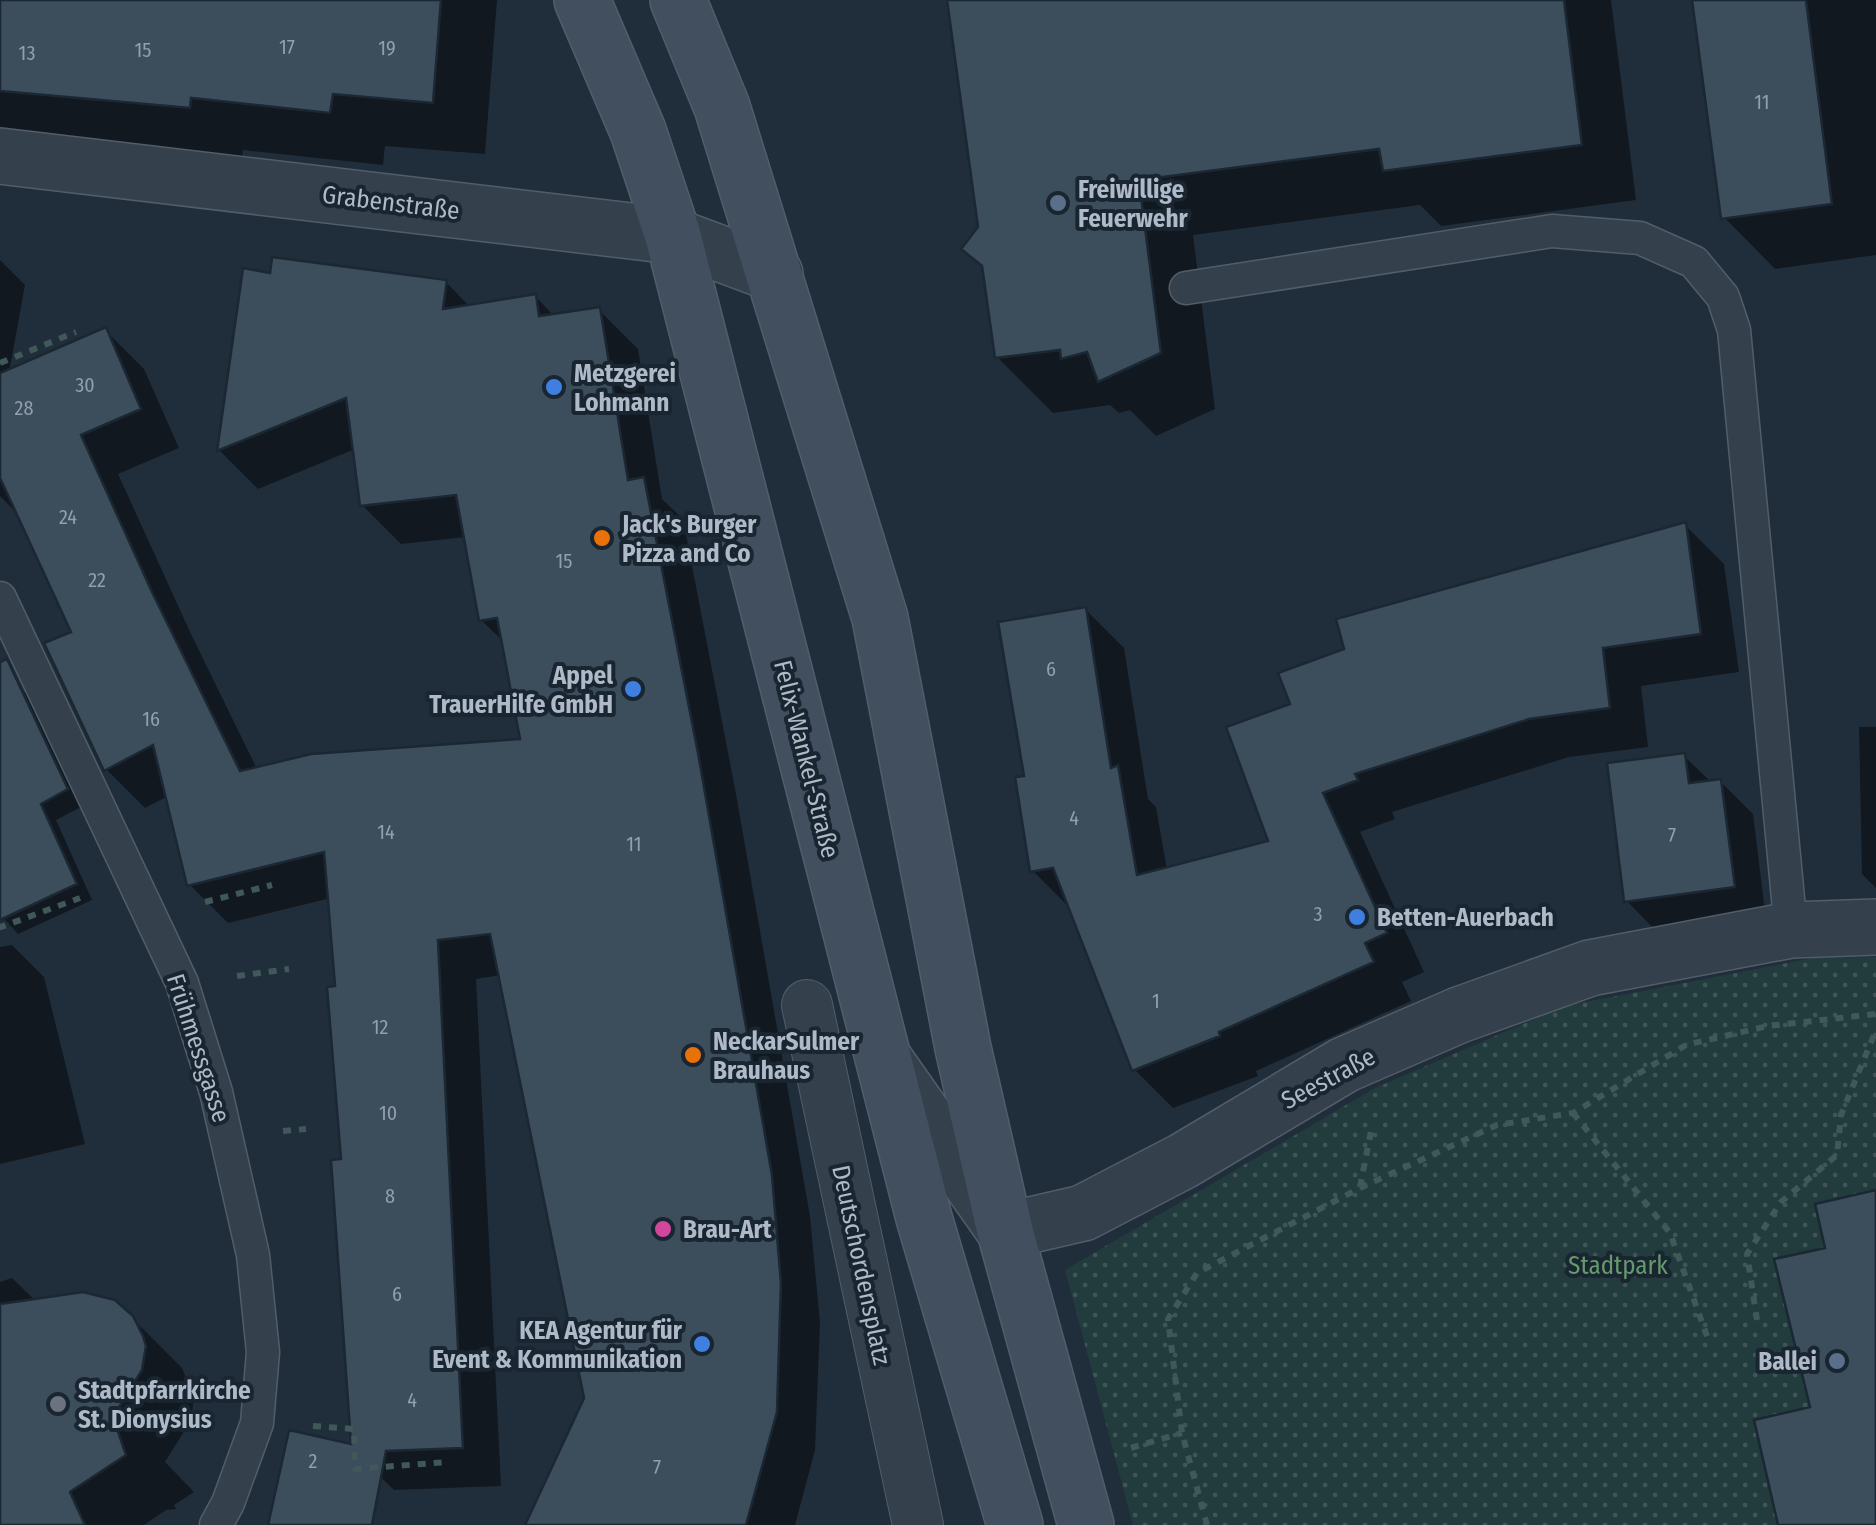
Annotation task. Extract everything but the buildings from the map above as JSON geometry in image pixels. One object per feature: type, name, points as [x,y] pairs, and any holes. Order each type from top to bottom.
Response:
[{"type":"main road","name":"Felix-Wankel-Straße","points":[[582,0],[638,131],[673,236],[881,1056],[924,1218],[1015,1525]]},
{"type":"main road","points":[[678,0],[722,106],[880,618],[963,1048],[1005,1230],[1086,1525]]},
{"type":"street","name":"Grabenstraße","points":[[0,156],[673,236],[775,274]]},
{"type":"street","name":"Seestraße","points":[[1005,1230],[1083,1213],[1183,1160],[1344,1065],[1459,1015],[1590,968],[1791,930],[1876,927]]},
{"type":"street","name":"Deutschordensplatz","points":[[807,1005],[918,1525]]},
{"type":"street","points":[[881,1056],[1005,1230]]},
{"type":"lane","points":[[1186,288],[1552,231],[1640,238],[1694,262],[1723,298],[1734,330],[1791,930]]},
{"type":"lane","name":"Frühmessgasse","points":[[0,598],[182,983],[211,1073],[253,1256],[263,1352],[256,1423],[228,1503],[216,1525]]},
{"type":"path","points":[[0,364],[76,332]]},
{"type":"path","points":[[150,916],[272,885]]},
{"type":"path","points":[[0,924],[1,927],[91,894]]},
{"type":"path","points":[[1207,1525],[1182,1433],[1168,1319],[1197,1273],[1360,1188],[1498,1125],[1573,1113],[1686,1045],[1768,1026],[1876,1014]]},
{"type":"path","points":[[1756,1320],[1747,1254],[1781,1202],[1837,1155],[1841,1114],[1876,1030]]},
{"type":"path","points":[[1573,1113],[1670,1233],[1708,1339]]},
{"type":"path","points":[[256,1423],[354,1429],[355,1470],[448,1462]]},
{"type":"green space","name":"Stadtpark","points":[[1876,957],[1876,1525],[1133,1525],[1065,1270],[1375,1088],[1565,1006],[1813,958]]},
{"type":"place","name":"Freiwillige Feuerwehr","points":[[1058,203]]},
{"type":"place","name":"Metzgerei Lohmann","points":[[554,387]]},
{"type":"place","name":"Jack's Burger Pizza and Co","points":[[602,538]]},
{"type":"place","name":"Appel TrauerHilfe GmbH","points":[[633,689]]},
{"type":"place","name":"Betten-Auerbach","points":[[1357,917]]},
{"type":"place","name":"NeckarSulmer Brauhaus","points":[[693,1055]]},
{"type":"place","name":"Brau-Art","points":[[663,1229]]},
{"type":"place","name":"KEA Agentur für Event & Kommunikation","points":[[702,1344]]},
{"type":"place","name":"Ballei","points":[[1837,1361]]},
{"type":"place","name":"Stadtpfarrkirche St. Dionysius","points":[[58,1404]]}]
